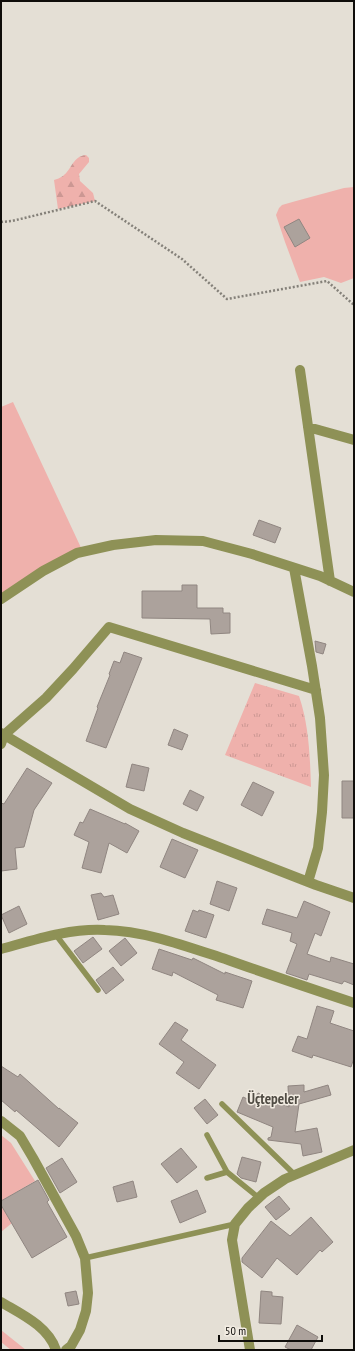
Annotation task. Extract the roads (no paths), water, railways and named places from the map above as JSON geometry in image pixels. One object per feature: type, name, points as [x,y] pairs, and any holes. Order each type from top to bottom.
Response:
[{"type":"street","points":[[300,370],[330,581]]},
{"type":"street","points":[[308,427],[354,440]]},
{"type":"street","points":[[1,599],[43,571],[77,553],[113,545],[156,540],[203,541],[252,554],[294,568],[330,581],[354,592]]},
{"type":"street","points":[[294,568],[316,690],[320,718],[324,775],[318,848],[308,882]]},
{"type":"street","points":[[316,690],[109,627],[46,698],[2,737],[130,809],[183,833],[308,882],[354,898]]},
{"type":"street","points":[[1,948],[79,931],[105,930],[136,934],[176,942],[354,1003]]},
{"type":"street","points":[[1,1121],[20,1136],[76,1236],[85,1258],[88,1293],[86,1311],[80,1330],[71,1346],[66,1350]]},
{"type":"street","points":[[250,1350],[232,1240],[235,1224],[248,1208],[259,1198],[285,1179],[354,1150]]},
{"type":"street","points":[[1,1302],[37,1324],[53,1341],[56,1350]]},
{"type":"lane","points":[[56,935],[98,990]]},
{"type":"lane","points":[[222,1104],[295,1175]]},
{"type":"lane","points":[[207,1135],[227,1172],[259,1198]]},
{"type":"lane","points":[[207,1178],[227,1172]]},
{"type":"lane","points":[[85,1258],[235,1224]]},
{"type":"district","name":"Üçtepeler","points":[[273,1099]]}]
